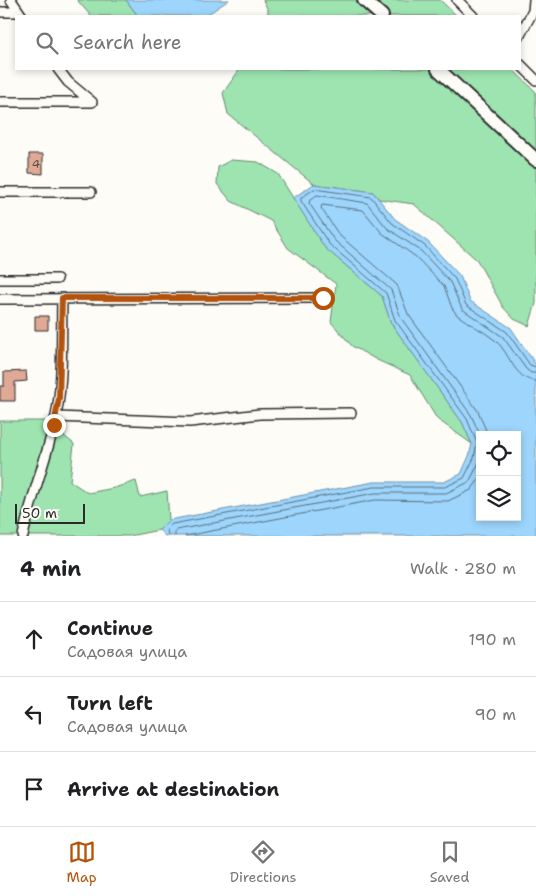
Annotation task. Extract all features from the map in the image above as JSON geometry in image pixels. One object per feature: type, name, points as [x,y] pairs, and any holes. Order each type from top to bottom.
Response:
[{"type":"street","points":[[11,0],[21,14]]},
{"type":"street","points":[[364,0],[381,15]]},
{"type":"street","points":[[457,0],[472,15]]},
{"type":"street","points":[[521,34],[533,11],[534,0]]},
{"type":"street","points":[[0,12],[21,14]]},
{"type":"street","points":[[521,65],[536,80]]},
{"type":"street","points":[[0,102],[92,102],[68,82],[59,70]]},
{"type":"street","points":[[439,70],[536,160]]},
{"type":"street","points":[[0,192],[91,192]]},
{"type":"street","points":[[0,279],[57,279]]},
{"type":"street","points":[[0,298],[323,298]]},
{"type":"street","points":[[23,536],[30,503],[56,417],[59,398],[62,298]]},
{"type":"street","points":[[56,417],[190,422],[260,414],[351,413]]},
{"type":"green space","points":[[77,0],[126,0],[137,15],[90,15]]},
{"type":"green space","points":[[263,0],[440,0],[456,15],[268,15],[268,10]]},
{"type":"green space","points":[[239,70],[513,70],[536,92],[536,303],[529,326],[514,319],[503,307],[477,260],[414,204],[379,199],[373,192],[314,184],[228,114],[223,93]]},
{"type":"green space","points":[[231,160],[258,162],[278,174],[325,248],[382,296],[391,323],[462,422],[472,444],[437,419],[410,375],[352,346],[331,322],[336,284],[288,248],[271,221],[231,201],[217,184],[218,167]]},
{"type":"green space","points":[[0,421],[46,421],[74,444],[70,481],[88,493],[136,481],[140,497],[167,491],[169,520],[159,530],[129,536],[0,536]]},
{"type":"water","points":[[126,0],[229,0],[206,15],[137,15]]},
{"type":"water","points":[[314,184],[373,192],[395,219],[428,242],[460,276],[470,301],[511,328],[536,365],[536,536],[165,536],[159,530],[169,520],[374,482],[444,482],[461,474],[472,444],[462,422],[391,323],[382,296],[325,248],[293,198]]},
{"type":"building","points":[[29,154],[43,154],[43,174],[29,173]]},
{"type":"building","points":[[35,316],[48,316],[48,330],[35,330]]},
{"type":"building","points":[[26,371],[27,381],[15,382],[15,401],[0,401],[0,386],[4,386],[4,372]]},
{"type":"route","points":[[54,425],[59,398],[62,298],[323,298]]}]
